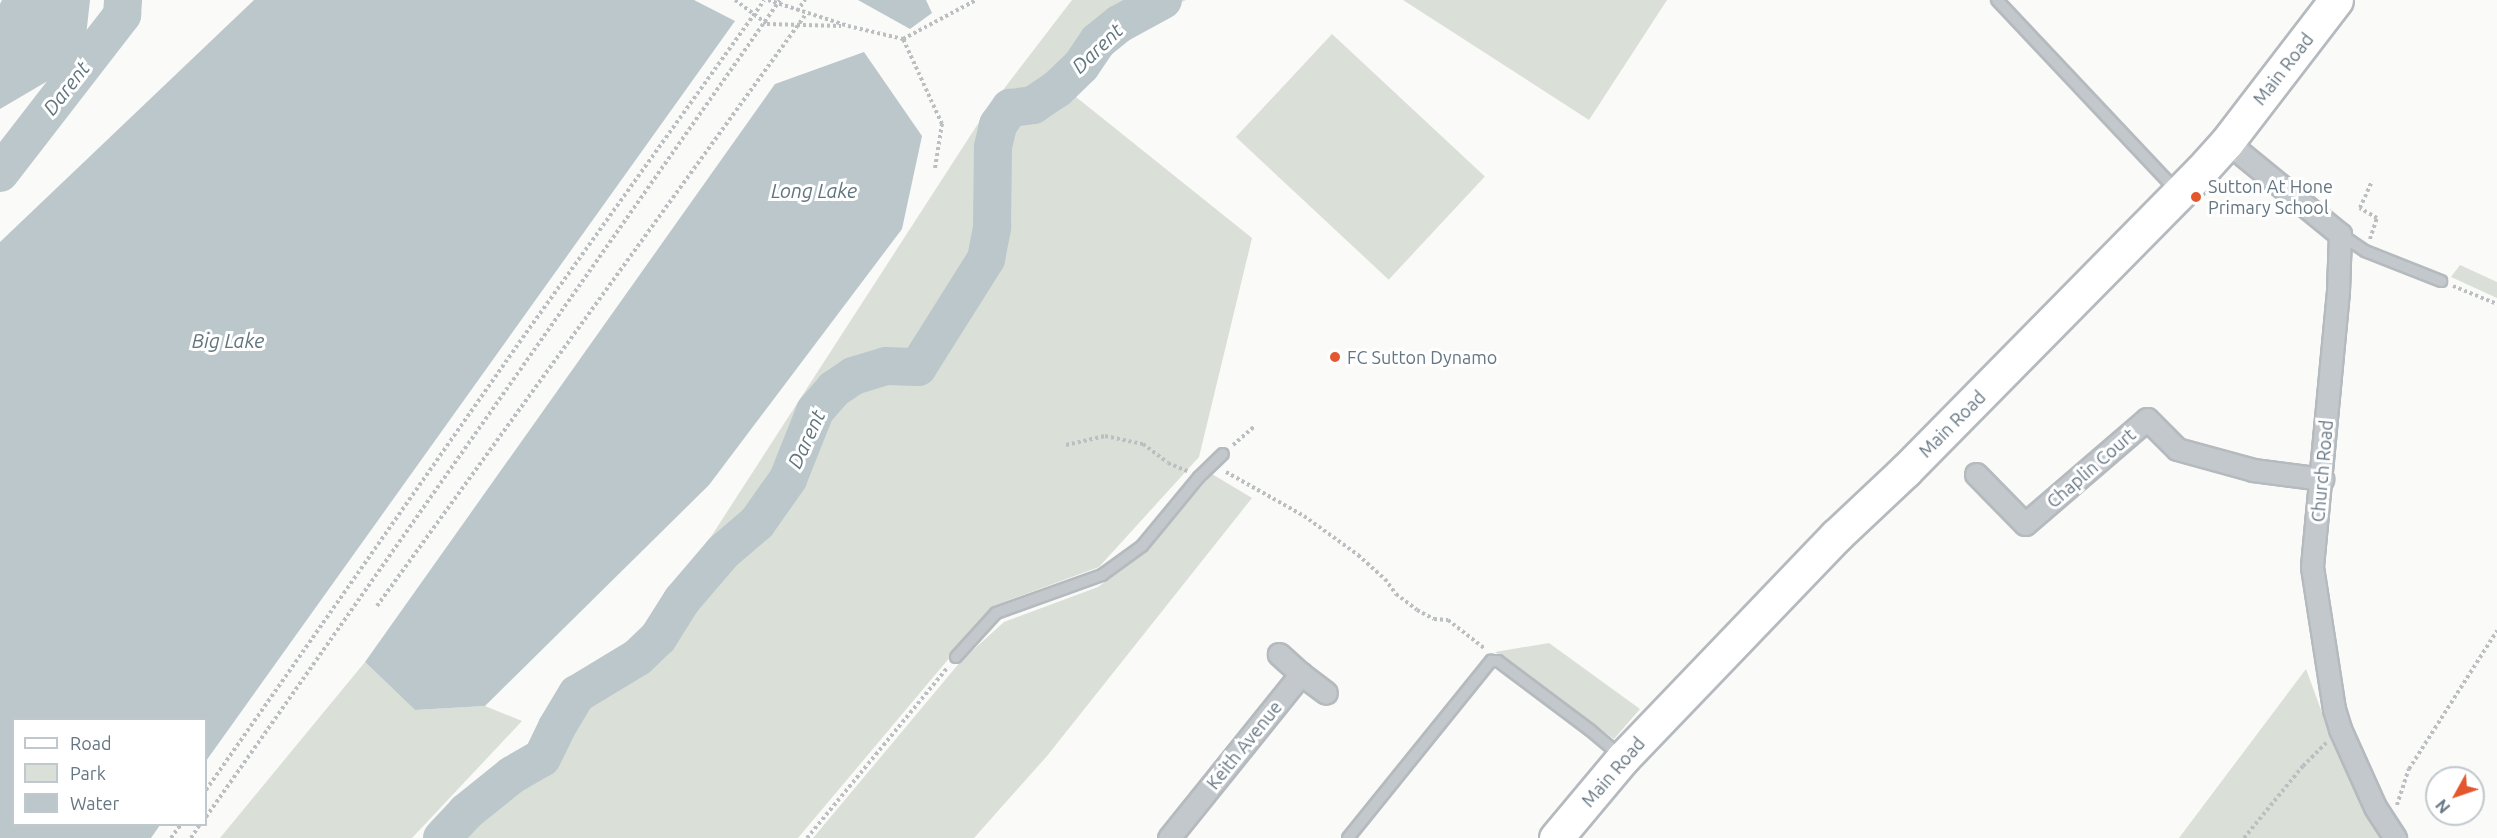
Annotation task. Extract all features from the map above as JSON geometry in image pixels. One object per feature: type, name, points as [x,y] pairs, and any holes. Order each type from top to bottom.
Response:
[{"type":"main road","name":"Main Road","points":[[1556,838],[1623,758],[1836,536],[1905,471],[2180,194],[2227,142],[2336,0]]},
{"type":"street","points":[[2227,142],[2340,234]]},
{"type":"street","name":"Church Road","points":[[2340,234],[2338,291],[2312,567],[2334,709],[2361,778],[2391,833]]},
{"type":"street","name":"Chaplin Court","points":[[1976,474],[2025,524],[2147,419],[2177,449],[2253,471],[2322,479]]},
{"type":"street","points":[[1279,654],[1326,693]]},
{"type":"street","name":"Keith Avenue","points":[[1169,838],[1301,674]]},
{"type":"lane","points":[[1997,0],[2180,194]]},
{"type":"lane","points":[[2340,234],[2365,250],[2441,281]]},
{"type":"lane","points":[[956,657],[996,614],[1102,574],[1142,546],[1199,477],[1223,454]]},
{"type":"lane","points":[[1348,838],[1491,661],[1498,661],[1590,730],[1623,758]]},
{"type":"path","points":[[735,0],[764,22],[848,26]]},
{"type":"path","points":[[207,789],[753,14],[766,0],[779,2],[797,11],[848,26],[903,39],[976,0]]},
{"type":"path","points":[[797,11],[805,0]]},
{"type":"path","points":[[207,816],[779,2]]},
{"type":"path","points":[[377,606],[806,14]]},
{"type":"path","points":[[903,39],[942,124],[935,168]]},
{"type":"path","points":[[2365,250],[2377,218],[2360,208],[2372,181]]},
{"type":"path","points":[[2441,281],[2497,304]]},
{"type":"path","points":[[1223,454],[1255,426]]},
{"type":"path","points":[[1066,445],[1105,436],[1143,444],[1168,463],[1199,477]]},
{"type":"path","points":[[1212,464],[1304,516],[1358,555],[1385,579],[1396,594],[1417,610],[1434,619],[1448,620],[1498,661]]},
{"type":"path","points":[[2391,833],[2409,769],[2497,631]]},
{"type":"path","points":[[807,838],[956,657]]},
{"type":"path","points":[[2244,838],[2303,766],[2340,729]]},
{"type":"path","points":[[171,838],[180,826]]},
{"type":"green space","points":[[1072,0],[1186,0],[1118,34],[1066,89],[1252,238],[1199,457],[1099,567],[993,606],[798,838],[453,838],[461,827],[548,760],[584,699],[660,645],[736,548],[692,566],[983,116]]},
{"type":"green space","points":[[1403,0],[1667,0],[1589,120]]},
{"type":"green space","points":[[1332,34],[1485,177],[1389,280],[1236,137]]},
{"type":"green space","points":[[2460,265],[2497,282],[2497,298],[2451,277]]},
{"type":"green space","points":[[1212,474],[1252,498],[1047,756],[974,838],[813,838],[961,661],[1004,622],[1098,587],[1147,551]]},
{"type":"green space","points":[[1549,643],[1640,709],[1614,739],[1495,652]]},
{"type":"green space","points":[[365,662],[415,710],[485,706],[522,721],[412,838],[220,838]]},
{"type":"green space","points":[[2306,669],[2332,740],[2366,810],[2386,838],[2179,838]]},
{"type":"water","points":[[2,0],[90,0],[86,36],[51,79],[0,109],[0,4]]},
{"type":"water","name":"Big Lake","points":[[254,0],[694,0],[735,21],[207,760],[207,718],[12,718],[12,826],[159,826],[151,838],[0,838],[0,242]]},
{"type":"water","points":[[858,0],[926,0],[932,13],[910,29]]},
{"type":"water","name":"Long Lake","points":[[864,52],[922,136],[902,229],[709,485],[485,706],[415,710],[365,662],[775,84]]},
{"type":"waterway","name":"Darent","points":[[0,173],[122,15],[123,0]]},
{"type":"waterway","name":"Darent","points":[[442,838],[466,812],[512,775],[542,758],[577,694],[638,657],[658,638],[682,600],[723,552],[757,523],[788,479],[815,411],[834,389],[853,376],[886,366],[918,367],[986,259],[992,227],[993,147],[998,125],[1010,108],[1033,105],[1057,89],[1081,66],[1098,41],[1119,24],[1163,0]]},
{"type":"place","name":"Sutton At Hone Primary School","points":[[2196,197]]},
{"type":"place","name":"FC Sutton Dynamo","points":[[1335,357]]}]
